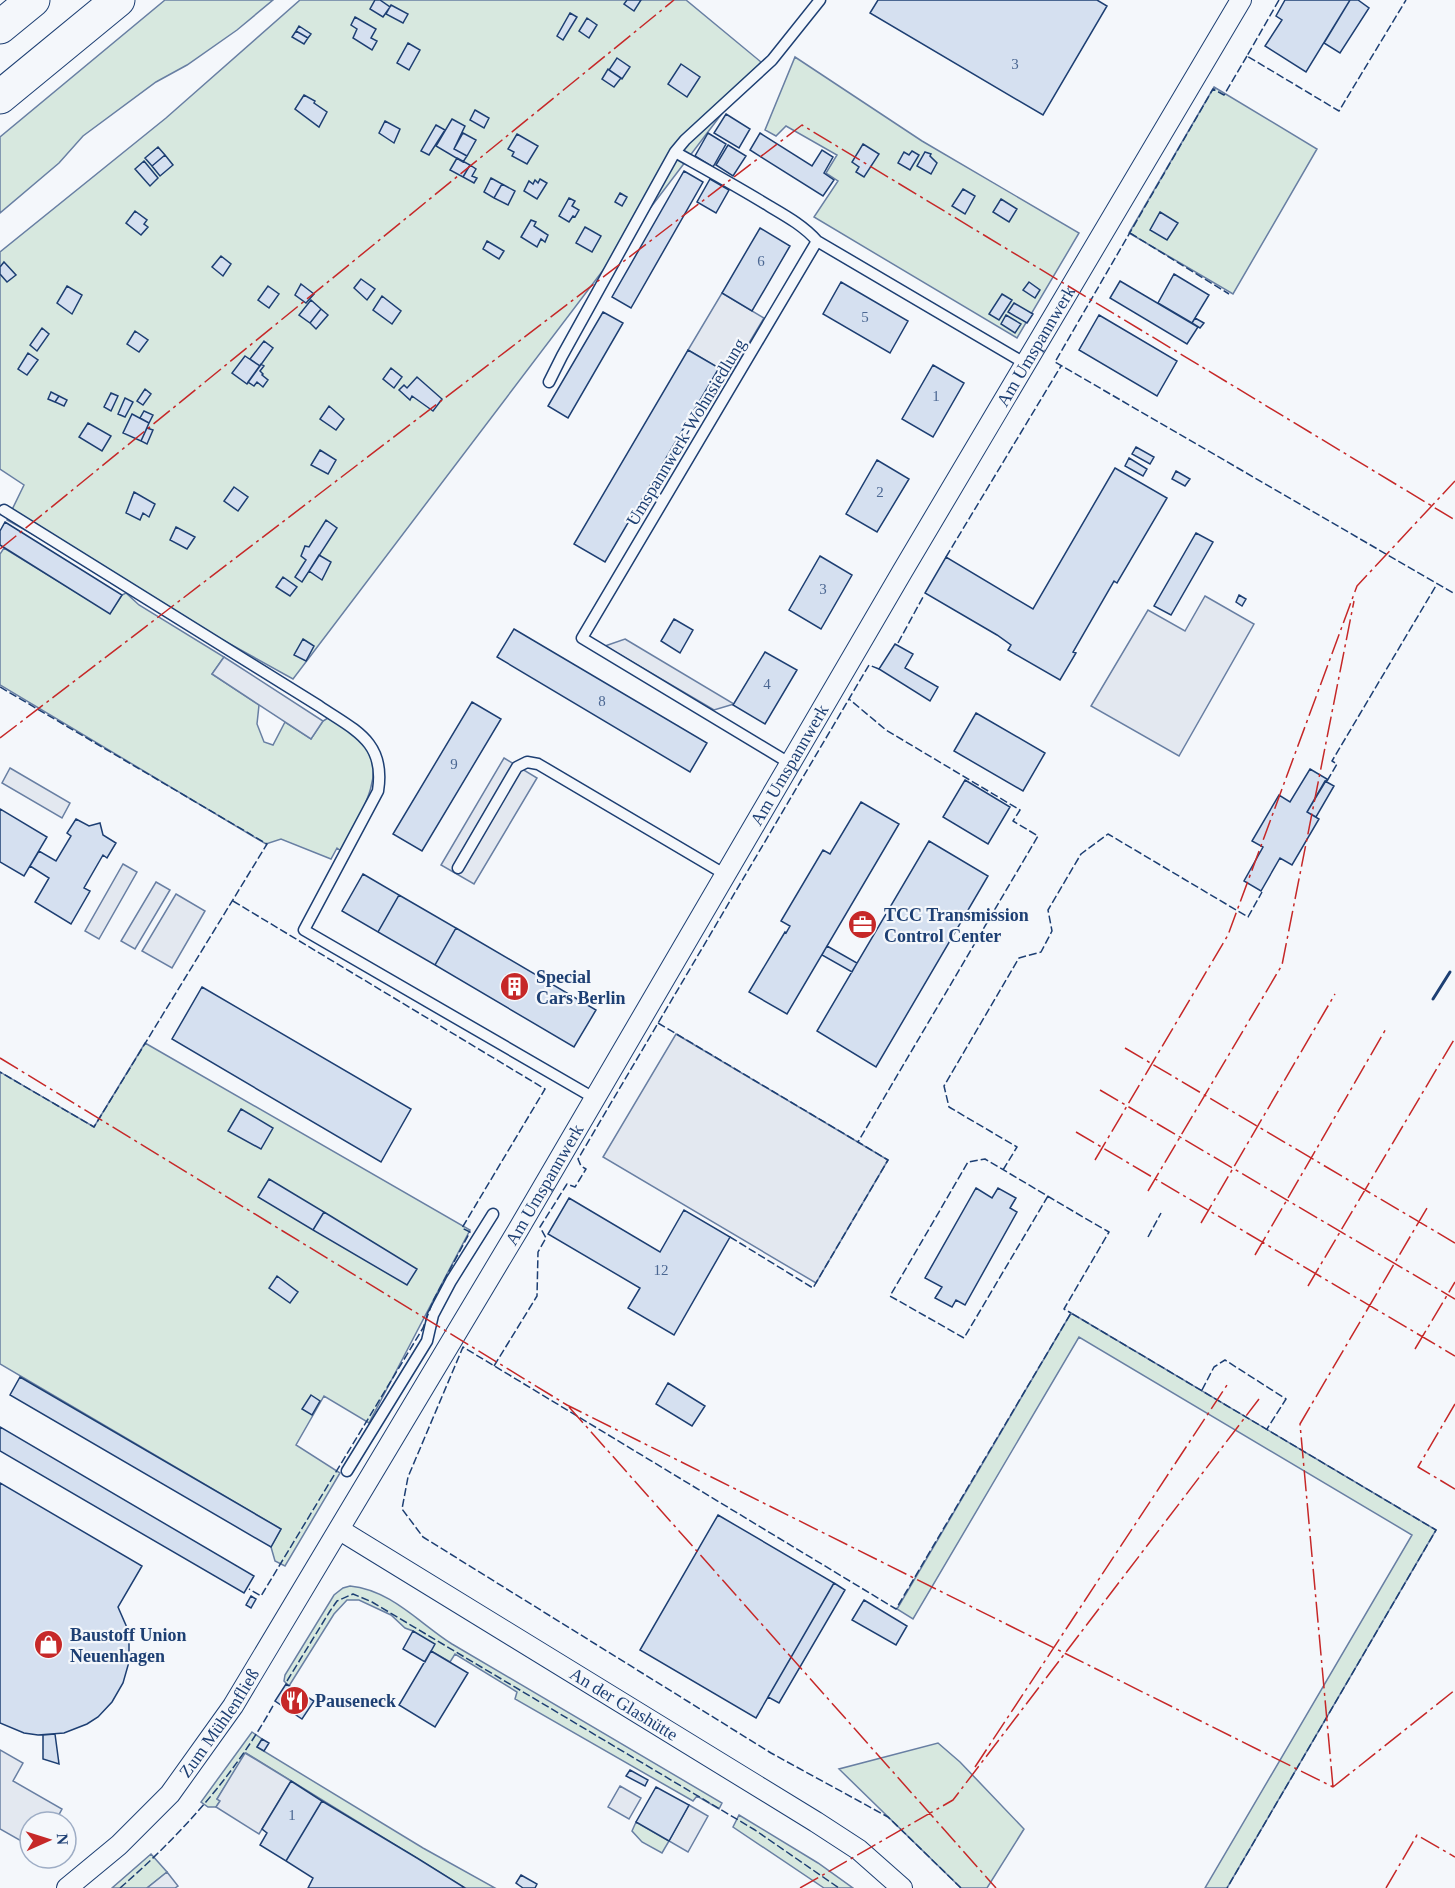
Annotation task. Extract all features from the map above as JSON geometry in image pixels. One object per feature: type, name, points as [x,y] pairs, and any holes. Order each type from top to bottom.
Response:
[{"type":"highway","points":[[0,27],[33,0]]},
{"type":"highway","points":[[0,97],[118,0]]},
{"type":"street","name":"Am Umspannwerk","points":[[340,1530],[1241,0]]},
{"type":"street","name":"Zum Mühlenfließ","points":[[67,1888],[119,1845],[170,1794],[233,1706],[340,1530]]},
{"type":"street","name":"An der Glashütte","points":[[340,1530],[816,1822],[859,1850],[902,1888]]},
{"type":"lane","points":[[549,382],[675,152],[772,60],[820,0]]},
{"type":"lane","points":[[675,152],[795,222],[811,233],[817,241],[1026,364]]},
{"type":"lane","name":"Umspannwerk-Wohnsiedlung","points":[[791,764],[582,638],[817,241]]},
{"type":"lane","points":[[4,510],[319,706],[368,739],[381,774],[378,791],[304,930],[594,1098]]},
{"type":"lane","points":[[458,868],[517,767],[527,762],[538,764],[726,875]]},
{"type":"lane","points":[[347,1471],[427,1341],[433,1315],[446,1289],[493,1214]]},
{"type":"shaded area","points":[[165,0],[273,0],[237,30],[187,65],[156,82],[83,136],[59,163],[0,213],[0,137]]},
{"type":"shaded area","points":[[300,0],[686,0],[761,62],[293,679],[7,520],[24,485],[0,469],[0,252],[166,118]]},
{"type":"shaded area","points":[[795,57],[922,141],[1079,233],[1017,338],[814,217],[838,181],[826,173],[837,155],[786,126],[776,136],[765,130]]},
{"type":"shaded area","points":[[1214,87],[1317,149],[1233,294],[1129,233]]},
{"type":"shaded area","points":[[722,293],[764,318],[730,375],[688,350]]},
{"type":"shaded area","points":[[4,548],[110,613],[122,595],[126,593],[139,605],[224,657],[212,674],[259,705],[257,724],[264,742],[273,745],[285,722],[311,739],[323,721],[328,718],[361,738],[371,754],[372,782],[362,812],[341,851],[337,848],[331,859],[281,839],[266,844],[0,685],[0,554]]},
{"type":"shaded area","points":[[1205,596],[1254,624],[1179,756],[1091,706],[1148,610],[1185,631]]},
{"type":"shaded area","points":[[625,639],[734,704],[714,710],[605,646]]},
{"type":"shaded area","points":[[224,657],[323,721],[311,739],[212,674]]},
{"type":"shaded area","points":[[504,758],[537,778],[474,884],[441,865]]},
{"type":"shaded area","points":[[10,768],[70,803],[62,818],[2,783]]},
{"type":"shaded area","points":[[123,864],[137,872],[99,939],[85,931]]},
{"type":"shaded area","points":[[156,882],[170,890],[135,949],[121,941]]},
{"type":"shaded area","points":[[176,894],[205,911],[172,968],[142,951]]},
{"type":"shaded area","points":[[676,1034],[888,1160],[816,1283],[603,1157]]},
{"type":"shaded area","points":[[145,1043],[470,1230],[369,1423],[324,1396],[296,1445],[340,1473],[285,1566],[275,1561],[271,1547],[281,1529],[0,1364],[0,1072],[94,1127]]},
{"type":"shaded area","points":[[1071,1313],[1436,1530],[1227,1888],[1205,1888],[1412,1535],[1079,1337],[913,1619],[897,1609]]},
{"type":"shaded area","points":[[350,1586],[379,1594],[392,1601],[452,1644],[722,1803],[719,1809],[697,1796],[693,1801],[515,1699],[517,1692],[455,1654],[450,1662],[431,1651],[413,1631],[405,1628],[391,1615],[359,1600],[347,1600],[334,1614],[289,1686],[284,1681],[285,1675],[334,1595]]},
{"type":"shaded area","points":[[252,1732],[262,1739],[257,1747],[423,1848],[495,1888],[465,1888],[246,1753],[217,1799],[220,1801],[216,1807],[208,1807],[201,1802]]},
{"type":"shaded area","points":[[938,1743],[960,1762],[1024,1829],[987,1888],[961,1888],[839,1769]]},
{"type":"shaded area","points":[[0,1750],[23,1763],[13,1781],[62,1809],[18,1810],[18,1839],[0,1829]]},
{"type":"shaded area","points":[[245,1753],[291,1781],[259,1834],[216,1807],[220,1801],[217,1799]]},
{"type":"shaded area","points":[[620,1786],[641,1798],[629,1819],[608,1807]]},
{"type":"shaded area","points":[[689,1805],[708,1816],[688,1852],[669,1841]]},
{"type":"shaded area","points":[[739,1815],[818,1863],[853,1888],[824,1888],[733,1827]]},
{"type":"shaded area","points":[[636,1822],[669,1841],[662,1853],[642,1842],[632,1831]]},
{"type":"shaded area","points":[[151,1854],[167,1872],[147,1888],[112,1888]]},
{"type":"shaded area","points":[[167,1872],[178,1886],[175,1888],[147,1888]]},
{"type":"building","points":[[375,0],[380,0],[390,7],[383,17],[370,9]]},
{"type":"building","points":[[627,0],[641,0],[634,11],[624,4]]},
{"type":"building","points":[[878,0],[1097,0],[1107,6],[1043,115],[870,13]]},
{"type":"building","points":[[1285,0],[1350,0],[1306,72],[1265,46],[1282,20],[1276,16]]},
{"type":"building","points":[[1350,0],[1358,0],[1369,8],[1340,53],[1324,43]]},
{"type":"building","points":[[391,5],[408,14],[403,23],[386,14]]},
{"type":"building","points":[[570,13],[577,17],[563,40],[557,36]]},
{"type":"building","points":[[355,17],[376,29],[371,38],[377,41],[372,50],[353,38],[357,29],[351,25]]},
{"type":"building","points":[[587,18],[597,25],[589,38],[579,31]]},
{"type":"building","points":[[299,26],[311,34],[308,38],[296,31]]},
{"type":"building","points":[[296,31],[308,38],[304,44],[292,37]]},
{"type":"building","points":[[408,43],[420,50],[409,70],[397,63]]},
{"type":"building","points":[[617,58],[630,67],[622,79],[609,70]]},
{"type":"building","points":[[681,64],[700,77],[687,97],[668,84]]},
{"type":"building","points":[[608,69],[621,78],[614,87],[602,79]]},
{"type":"building","points":[[304,95],[327,112],[319,127],[295,109]]},
{"type":"building","points":[[475,110],[489,118],[484,128],[470,120]]},
{"type":"building","points":[[726,114],[750,129],[739,148],[714,133]]},
{"type":"building","points":[[452,119],[465,126],[454,149],[467,156],[463,162],[436,146]]},
{"type":"building","points":[[385,121],[400,129],[394,143],[379,133]]},
{"type":"building","points":[[436,125],[445,130],[429,155],[421,151]]},
{"type":"building","points":[[463,133],[476,140],[467,156],[454,149]]},
{"type":"building","points":[[708,133],[726,144],[713,167],[695,156]]},
{"type":"building","points":[[760,133],[812,166],[822,150],[833,157],[824,173],[834,180],[823,196],[750,150]]},
{"type":"building","points":[[517,134],[538,146],[527,164],[512,156],[514,152],[508,149]]},
{"type":"building","points":[[863,144],[879,154],[864,177],[856,172],[859,167],[852,162]]},
{"type":"building","points":[[728,145],[746,156],[733,176],[716,165]]},
{"type":"building","points":[[158,147],[165,155],[152,166],[145,158]]},
{"type":"building","points":[[912,151],[919,155],[910,170],[898,163],[904,152],[909,155]]},
{"type":"building","points":[[925,152],[931,154],[930,156],[937,163],[931,174],[917,166]]},
{"type":"building","points":[[165,155],[173,165],[160,176],[152,166]]},
{"type":"building","points":[[457,158],[470,165],[463,177],[450,170]]},
{"type":"building","points":[[144,161],[158,178],[150,186],[135,169]]},
{"type":"building","points":[[470,165],[476,169],[472,176],[477,178],[474,183],[463,177]]},
{"type":"building","points":[[684,171],[703,182],[631,308],[612,297]]},
{"type":"building","points":[[491,178],[502,184],[494,198],[484,192]]},
{"type":"building","points":[[540,179],[547,183],[537,199],[524,191],[529,181],[533,184],[535,180],[538,183]]},
{"type":"building","points":[[710,179],[729,190],[716,213],[697,202]]},
{"type":"building","points":[[502,184],[515,191],[508,205],[494,198]]},
{"type":"building","points":[[963,189],[975,196],[965,214],[952,206]]},
{"type":"building","points":[[620,193],[627,197],[622,206],[615,202]]},
{"type":"building","points":[[569,198],[575,201],[572,206],[579,210],[569,222],[559,216]]},
{"type":"building","points":[[1001,199],[1017,209],[1009,222],[993,212]]},
{"type":"building","points":[[135,211],[147,220],[144,224],[148,227],[141,235],[126,223]]},
{"type":"building","points":[[1160,212],[1178,223],[1167,240],[1150,230]]},
{"type":"building","points":[[531,220],[536,222],[534,226],[548,235],[545,242],[541,239],[537,247],[521,237]]},
{"type":"building","points":[[585,227],[601,236],[592,252],[576,243]]},
{"type":"building","points":[[760,228],[790,246],[752,311],[722,293]]},
{"type":"building","points":[[487,241],[504,251],[499,259],[483,249]]},
{"type":"building","points":[[221,256],[231,264],[223,276],[212,267]]},
{"type":"building","points":[[4,262],[16,275],[7,282],[0,274],[0,267]]},
{"type":"building","points":[[1174,274],[1209,295],[1192,323],[1158,303]]},
{"type":"building","points":[[361,279],[375,289],[367,300],[354,288]]},
{"type":"building","points":[[1120,281],[1198,327],[1187,344],[1110,298]]},
{"type":"building","points":[[841,282],[908,321],[890,353],[823,314]]},
{"type":"building","points":[[1029,282],[1040,290],[1035,298],[1023,290]]},
{"type":"building","points":[[301,284],[314,294],[306,303],[295,295]]},
{"type":"building","points":[[67,286],[82,295],[72,314],[57,303]]},
{"type":"building","points":[[268,286],[279,294],[269,308],[258,300]]},
{"type":"building","points":[[1002,294],[1012,300],[999,320],[989,314]]},
{"type":"building","points":[[382,296],[401,311],[392,324],[373,310]]},
{"type":"building","points":[[311,300],[321,309],[310,323],[299,315]]},
{"type":"building","points":[[1014,303],[1033,314],[1027,323],[1008,312]]},
{"type":"building","points":[[321,309],[328,315],[316,329],[310,323]]},
{"type":"building","points":[[603,312],[623,323],[568,418],[548,406]]},
{"type":"building","points":[[1006,315],[1021,324],[1015,333],[1001,324]]},
{"type":"building","points":[[1099,315],[1177,361],[1157,396],[1079,350]]},
{"type":"building","points":[[1195,318],[1204,323],[1200,328],[1192,323]]},
{"type":"building","points":[[42,328],[49,334],[37,351],[30,345]]},
{"type":"building","points":[[135,331],[148,340],[139,352],[127,344]]},
{"type":"building","points":[[264,341],[273,348],[260,366],[250,359]]},
{"type":"building","points":[[688,350],[719,368],[605,562],[574,544]]},
{"type":"building","points":[[28,353],[38,360],[27,375],[18,369]]},
{"type":"building","points":[[245,356],[260,366],[247,384],[232,373]]},
{"type":"building","points":[[261,364],[264,366],[260,371],[268,380],[263,387],[257,382],[254,386],[248,382]]},
{"type":"building","points":[[933,365],[964,383],[933,437],[902,419]]},
{"type":"building","points":[[391,368],[402,377],[394,388],[383,379]]},
{"type":"building","points":[[417,377],[442,399],[433,411],[412,396],[410,400],[399,390],[404,385],[407,388]]},
{"type":"building","points":[[145,389],[151,394],[143,405],[137,401]]},
{"type":"building","points":[[51,392],[59,396],[55,402],[48,399]]},
{"type":"building","points":[[111,393],[118,396],[111,411],[104,407]]},
{"type":"building","points":[[59,396],[67,400],[64,406],[55,402]]},
{"type":"building","points":[[125,398],[133,402],[125,417],[118,414]]},
{"type":"building","points":[[329,406],[344,419],[336,430],[320,419]]},
{"type":"building","points":[[144,411],[153,415],[149,423],[140,418]]},
{"type":"building","points":[[132,414],[149,423],[141,441],[123,433]]},
{"type":"building","points":[[88,423],[111,436],[102,451],[79,437]]},
{"type":"building","points":[[147,428],[153,430],[147,444],[141,441]]},
{"type":"building","points":[[1136,447],[1154,457],[1150,464],[1132,454]]},
{"type":"building","points":[[320,450],[336,460],[328,474],[311,465]]},
{"type":"building","points":[[1129,458],[1147,469],[1143,476],[1125,466]]},
{"type":"building","points":[[877,460],[909,479],[877,532],[846,514]]},
{"type":"building","points":[[1115,468],[1167,498],[1117,583],[1114,581],[1073,652],[1076,653],[1060,680],[1008,650],[1011,645],[997,635],[925,593],[946,557],[1033,609]]},
{"type":"building","points":[[1176,471],[1190,479],[1185,486],[1172,479]]},
{"type":"building","points":[[234,487],[248,497],[238,511],[224,501]]},
{"type":"building","points":[[134,492],[155,504],[149,517],[143,513],[140,520],[126,513]]},
{"type":"building","points":[[326,520],[337,528],[302,582],[295,577],[306,560],[301,556],[305,546],[309,547]]},
{"type":"building","points":[[5,522],[122,595],[110,614],[0,545],[0,531]]},
{"type":"building","points":[[176,527],[195,537],[187,549],[170,540]]},
{"type":"building","points":[[1196,533],[1213,542],[1171,615],[1154,606]]},
{"type":"building","points":[[319,555],[331,562],[322,580],[309,571]]},
{"type":"building","points":[[820,556],[852,575],[821,629],[789,610]]},
{"type":"building","points":[[283,577],[297,587],[290,596],[276,587]]},
{"type":"building","points":[[1239,595],[1246,599],[1242,606],[1236,602]]},
{"type":"building","points":[[674,619],[693,630],[680,653],[661,641]]},
{"type":"building","points":[[514,629],[707,743],[690,772],[497,657]]},
{"type":"building","points":[[303,639],[314,646],[306,661],[294,655]]},
{"type":"building","points":[[895,644],[913,654],[905,668],[938,687],[930,701],[879,669]]},
{"type":"building","points":[[765,652],[797,670],[765,724],[733,705]]},
{"type":"building","points":[[472,702],[501,719],[422,851],[393,834]]},
{"type":"building","points":[[976,713],[1045,753],[1023,791],[954,751]]},
{"type":"building","points":[[1310,769],[1327,779],[1307,812],[1319,819],[1292,865],[1280,858],[1261,891],[1244,881],[1263,847],[1252,841],[1279,795],[1290,802]]},
{"type":"building","points":[[965,780],[1010,807],[988,844],[943,817]]},
{"type":"building","points":[[1325,781],[1334,786],[1316,817],[1307,812]]},
{"type":"building","points":[[861,802],[899,824],[787,1014],[749,992],[790,926],[781,921],[823,850],[830,854]]},
{"type":"building","points":[[0,809],[47,837],[24,876],[0,862]]},
{"type":"building","points":[[76,819],[89,826],[100,823],[103,835],[116,843],[107,858],[103,855],[84,888],[90,891],[71,924],[35,902],[49,878],[30,866],[39,851],[56,861],[71,836],[67,833]]},
{"type":"building","points":[[929,841],[988,876],[876,1067],[817,1031]]},
{"type":"building","points":[[363,874],[399,895],[378,932],[342,911]]},
{"type":"building","points":[[399,895],[456,928],[435,965],[378,932]]},
{"type":"building","name":"Special Cars Berlin","points":[[456,928],[596,1010],[574,1047],[435,965]]},
{"type":"building","points":[[827,946],[857,963],[852,972],[822,955]]},
{"type":"building","points":[[202,987],[411,1109],[381,1162],[172,1039]]},
{"type":"building","points":[[241,1109],[273,1128],[261,1149],[228,1131]]},
{"type":"building","points":[[269,1179],[324,1212],[313,1230],[258,1197]]},
{"type":"building","points":[[976,1188],[992,1198],[998,1188],[1016,1198],[1010,1208],[1017,1212],[965,1305],[956,1300],[952,1307],[935,1298],[942,1287],[925,1278]]},
{"type":"building","points":[[569,1198],[660,1252],[684,1210],[730,1237],[674,1335],[628,1308],[640,1288],[548,1234]]},
{"type":"building","points":[[324,1212],[417,1269],[407,1285],[313,1230]]},
{"type":"building","points":[[277,1276],[298,1292],[290,1303],[269,1288]]},
{"type":"building","points":[[20,1377],[281,1529],[271,1547],[10,1395]]},
{"type":"building","points":[[668,1383],[705,1406],[692,1426],[656,1404]]},
{"type":"building","points":[[311,1395],[320,1401],[312,1415],[302,1409]]},
{"type":"building","points":[[0,1427],[254,1576],[244,1593],[0,1451]]},
{"type":"building","points":[[0,1483],[142,1566],[118,1607],[128,1630],[129,1640],[129,1662],[123,1683],[112,1702],[98,1717],[64,1733],[38,1735],[24,1733],[0,1723]]},
{"type":"building","points":[[718,1515],[834,1583],[756,1718],[640,1650]]},
{"type":"building","points":[[834,1583],[845,1590],[779,1703],[768,1697]]},
{"type":"building","points":[[251,1596],[256,1599],[251,1608],[246,1605]]},
{"type":"building","points":[[864,1600],[907,1626],[896,1645],[852,1620]]},
{"type":"building","points":[[413,1631],[435,1644],[425,1662],[403,1649]]},
{"type":"building","points":[[431,1651],[468,1673],[435,1727],[399,1705]]},
{"type":"building","name":"Pauseneck","points":[[286,1684],[314,1701],[302,1719],[275,1701]]},
{"type":"building","points":[[55,1734],[59,1764],[43,1759],[43,1735]]},
{"type":"building","points":[[262,1739],[269,1743],[264,1751],[257,1747]]},
{"type":"building","points":[[630,1770],[648,1780],[645,1786],[626,1776]]},
{"type":"building","points":[[291,1781],[322,1801],[286,1861],[260,1845],[267,1833],[262,1829]]},
{"type":"building","points":[[656,1787],[689,1805],[669,1841],[636,1822]]},
{"type":"building","points":[[322,1801],[465,1888],[308,1888],[313,1878],[286,1861]]},
{"type":"building","points":[[521,1875],[537,1884],[535,1888],[523,1888],[516,1883]]},
{"type":"fence","points":[[1279,0],[1247,56],[1339,111],[1406,0]]},
{"type":"fence","points":[[1247,56],[1224,95],[1213,89],[1055,362],[1455,594]]},
{"type":"fence","points":[[1130,233],[1229,294]]},
{"type":"fence","points":[[946,557],[1061,366]]},
{"type":"fence","points":[[1327,781],[1337,764],[1332,761],[1437,584]]},
{"type":"fence","points":[[898,643],[923,597]]},
{"type":"fence","points":[[494,1366],[537,1296],[538,1252],[546,1238],[540,1227],[567,1184],[575,1187],[586,1169],[581,1166],[578,1159],[869,665],[879,669]]},
{"type":"fence","points":[[0,687],[267,844],[94,1127],[0,1072]]},
{"type":"fence","points":[[730,1237],[813,1288],[888,1160],[858,1142],[1038,836],[1013,821],[1020,810],[886,730],[849,699]]},
{"type":"fence","points":[[1003,1170],[1017,1147],[949,1107],[944,1086],[1019,958],[1041,952],[1052,931],[1048,910],[1081,854],[1108,834],[1248,917],[1262,892]]},
{"type":"fence","points":[[233,901],[545,1089],[462,1228],[470,1232],[433,1301],[423,1328],[261,1596],[249,1589]]},
{"type":"fence","points":[[658,1023],[858,1142]]},
{"type":"fence","points":[[1048,1196],[964,1338],[890,1296],[968,1162],[985,1159],[1047,1195],[1062,1205],[1109,1232],[1064,1309],[1071,1313]]},
{"type":"fence","points":[[1148,1237],[1161,1213]]},
{"type":"fence","points":[[961,1888],[888,1817],[771,1753],[423,1537],[402,1509],[408,1477],[463,1347],[896,1609],[1071,1313],[1436,1530],[1227,1888]]},
{"type":"fence","points":[[1202,1390],[1214,1367],[1225,1360],[1286,1399],[1267,1429]]},
{"type":"fence","points":[[287,1681],[337,1601],[353,1594],[372,1602],[755,1830],[839,1888]]},
{"type":"fence","points":[[120,1888],[143,1868],[205,1803],[242,1755],[274,1704]]},
{"type":"wall","points":[[1433,999],[1450,972]]},
{"type":"power","points":[[0,549],[674,0]]},
{"type":"power","points":[[0,738],[802,125],[1455,520]]},
{"type":"power","points":[[1095,1160],[1228,935],[1357,586],[1455,481]]},
{"type":"power","points":[[1148,1191],[1282,965],[1354,601]]},
{"type":"power","points":[[1201,1223],[1335,994]]},
{"type":"power","points":[[1255,1255],[1387,1027]]},
{"type":"power","points":[[1308,1286],[1455,1038]]},
{"type":"power","points":[[1125,1048],[1455,1243]]},
{"type":"power","points":[[0,1058],[567,1405],[1333,1787]]},
{"type":"power","points":[[1100,1090],[1455,1299]]},
{"type":"power","points":[[1076,1132],[1455,1356]]},
{"type":"power","points":[[1333,1787],[1300,1424],[1427,1208]]},
{"type":"power","points":[[1415,1349],[1455,1282]]},
{"type":"power","points":[[975,1767],[1229,1382]]},
{"type":"power","points":[[800,1888],[953,1800],[1259,1399]]},
{"type":"power","points":[[1455,1404],[1418,1467],[1455,1489]]},
{"type":"power","points":[[569,1407],[996,1888]]},
{"type":"power","points":[[1333,1787],[1455,1690]]},
{"type":"power","points":[[1386,1888],[1417,1835],[1455,1857]]},
{"type":"place","name":"TCC Transmission Control Center","points":[[863,925]]},
{"type":"place","name":"Special Cars Berlin","points":[[515,987]]},
{"type":"place","name":"Baustoff Union Neuenhagen","points":[[49,1645]]},
{"type":"place","name":"Pauseneck","points":[[294,1701]]}]
